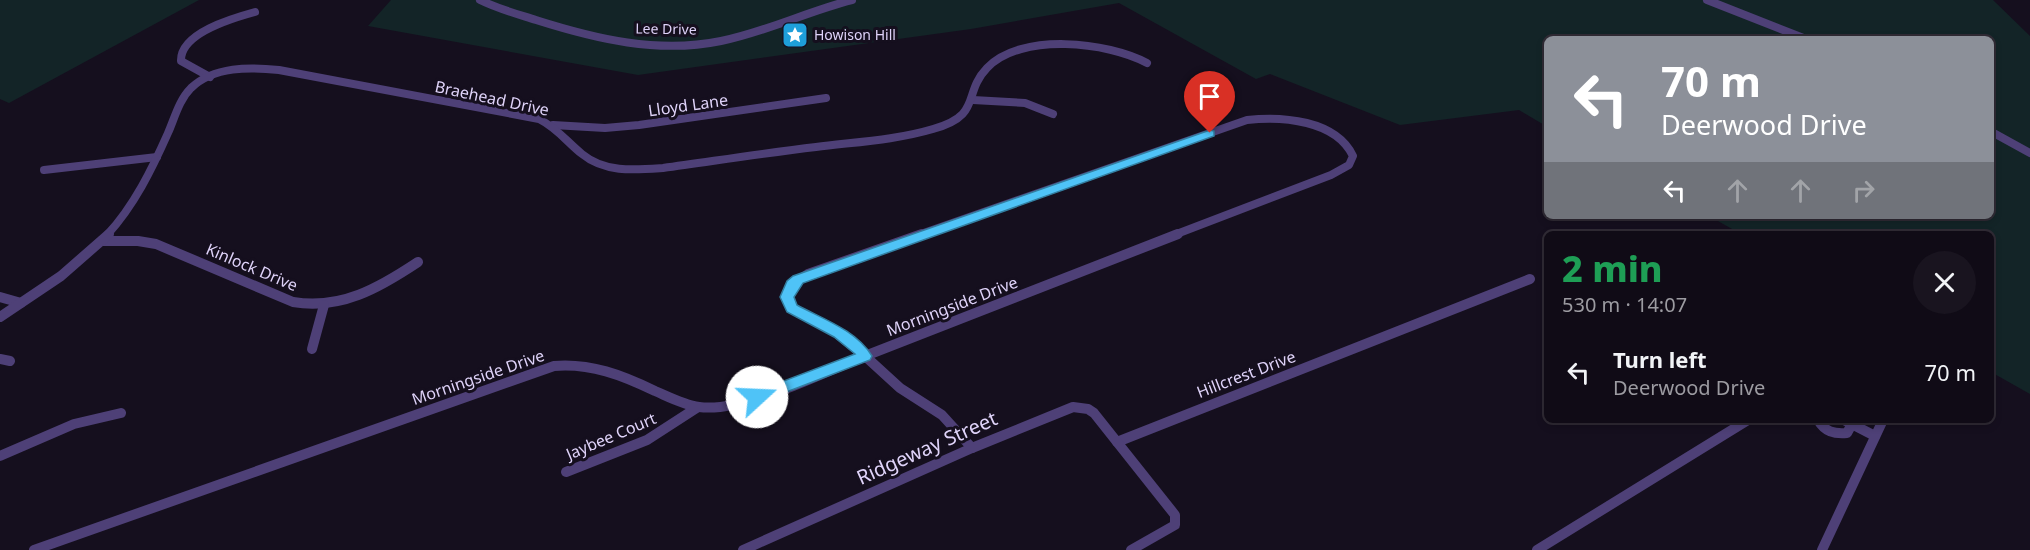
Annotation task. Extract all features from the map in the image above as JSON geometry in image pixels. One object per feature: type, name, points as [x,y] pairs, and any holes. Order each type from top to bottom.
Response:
[{"type":"street","name":"Lee Drive","points":[[480,0],[581,34],[626,42],[689,45],[733,38],[806,12],[852,0]]},
{"type":"street","points":[[1707,0],[1798,36]]},
{"type":"street","points":[[210,77],[181,61],[179,57],[181,50],[209,29],[233,18],[255,12]]},
{"type":"street","name":"Braehead Drive","points":[[0,317],[102,240],[125,214],[157,157],[184,97],[194,86],[210,77],[246,68],[279,70],[539,119],[553,125],[574,148],[596,164],[616,169],[644,168],[921,132],[952,122],[969,109],[981,79],[991,65],[1005,57],[1029,50],[1064,44],[1087,44],[1128,54],[1148,63]]},
{"type":"street","name":"Lloyd Lane","points":[[553,125],[574,124],[610,128],[712,116],[826,98]]},
{"type":"street","points":[[973,100],[1025,103],[1053,114]]},
{"type":"street","name":"Morningside Drive","points":[[34,550],[554,366],[575,363],[594,366],[698,407],[711,409],[733,406],[864,356],[1331,175],[1349,165],[1353,156],[1351,148],[1332,134],[1295,120],[1274,117],[1247,120],[808,274],[792,285],[787,297],[792,308],[839,333],[856,345],[864,356]]},
{"type":"street","points":[[1994,133],[2030,153]]},
{"type":"street","points":[[44,170],[157,157]]},
{"type":"street","name":"Kinlock Drive","points":[[102,240],[156,244],[293,302],[324,306],[366,293],[418,262]]},
{"type":"street","name":"Hillcrest Drive","points":[[1117,442],[1530,279]]},
{"type":"street","points":[[0,297],[21,303]]},
{"type":"street","points":[[312,349],[324,306]]},
{"type":"street","points":[[864,356],[897,386],[938,411],[952,423],[972,448]]},
{"type":"street","name":"Jaybee Court","points":[[566,472],[647,440],[698,407]]},
{"type":"street","name":"Ridgeway Street","points":[[743,550],[972,448],[1073,407],[1088,409],[1094,413],[1117,442]]},
{"type":"street","points":[[0,456],[77,421],[94,416],[121,413]]},
{"type":"street","points":[[1537,550],[1743,423]]},
{"type":"street","points":[[1820,423],[1830,433],[1847,433],[1848,423]]},
{"type":"street","points":[[1850,423],[1875,436]]},
{"type":"street","points":[[1822,550],[1882,423]]},
{"type":"street","points":[[1117,442],[1173,512],[1176,520],[1175,525],[1166,532],[1131,550]]},
{"type":"shaded area","points":[[0,0],[199,0],[9,103],[0,99]]},
{"type":"shaded area","points":[[391,0],[1993,0],[2030,36],[2030,394],[1994,374],[1994,231],[1736,231],[1714,219],[1994,219],[1994,36],[1544,36],[1544,125],[1519,110],[1400,125],[1270,74],[1256,79],[1119,3],[971,29],[638,75],[368,26]]},
{"type":"place","name":"Howison Hill","points":[[795,35]]},
{"type":"route","points":[[757,397],[864,356],[856,345],[839,333],[799,314],[788,303],[788,291],[792,285],[808,274],[1210,133]]}]
